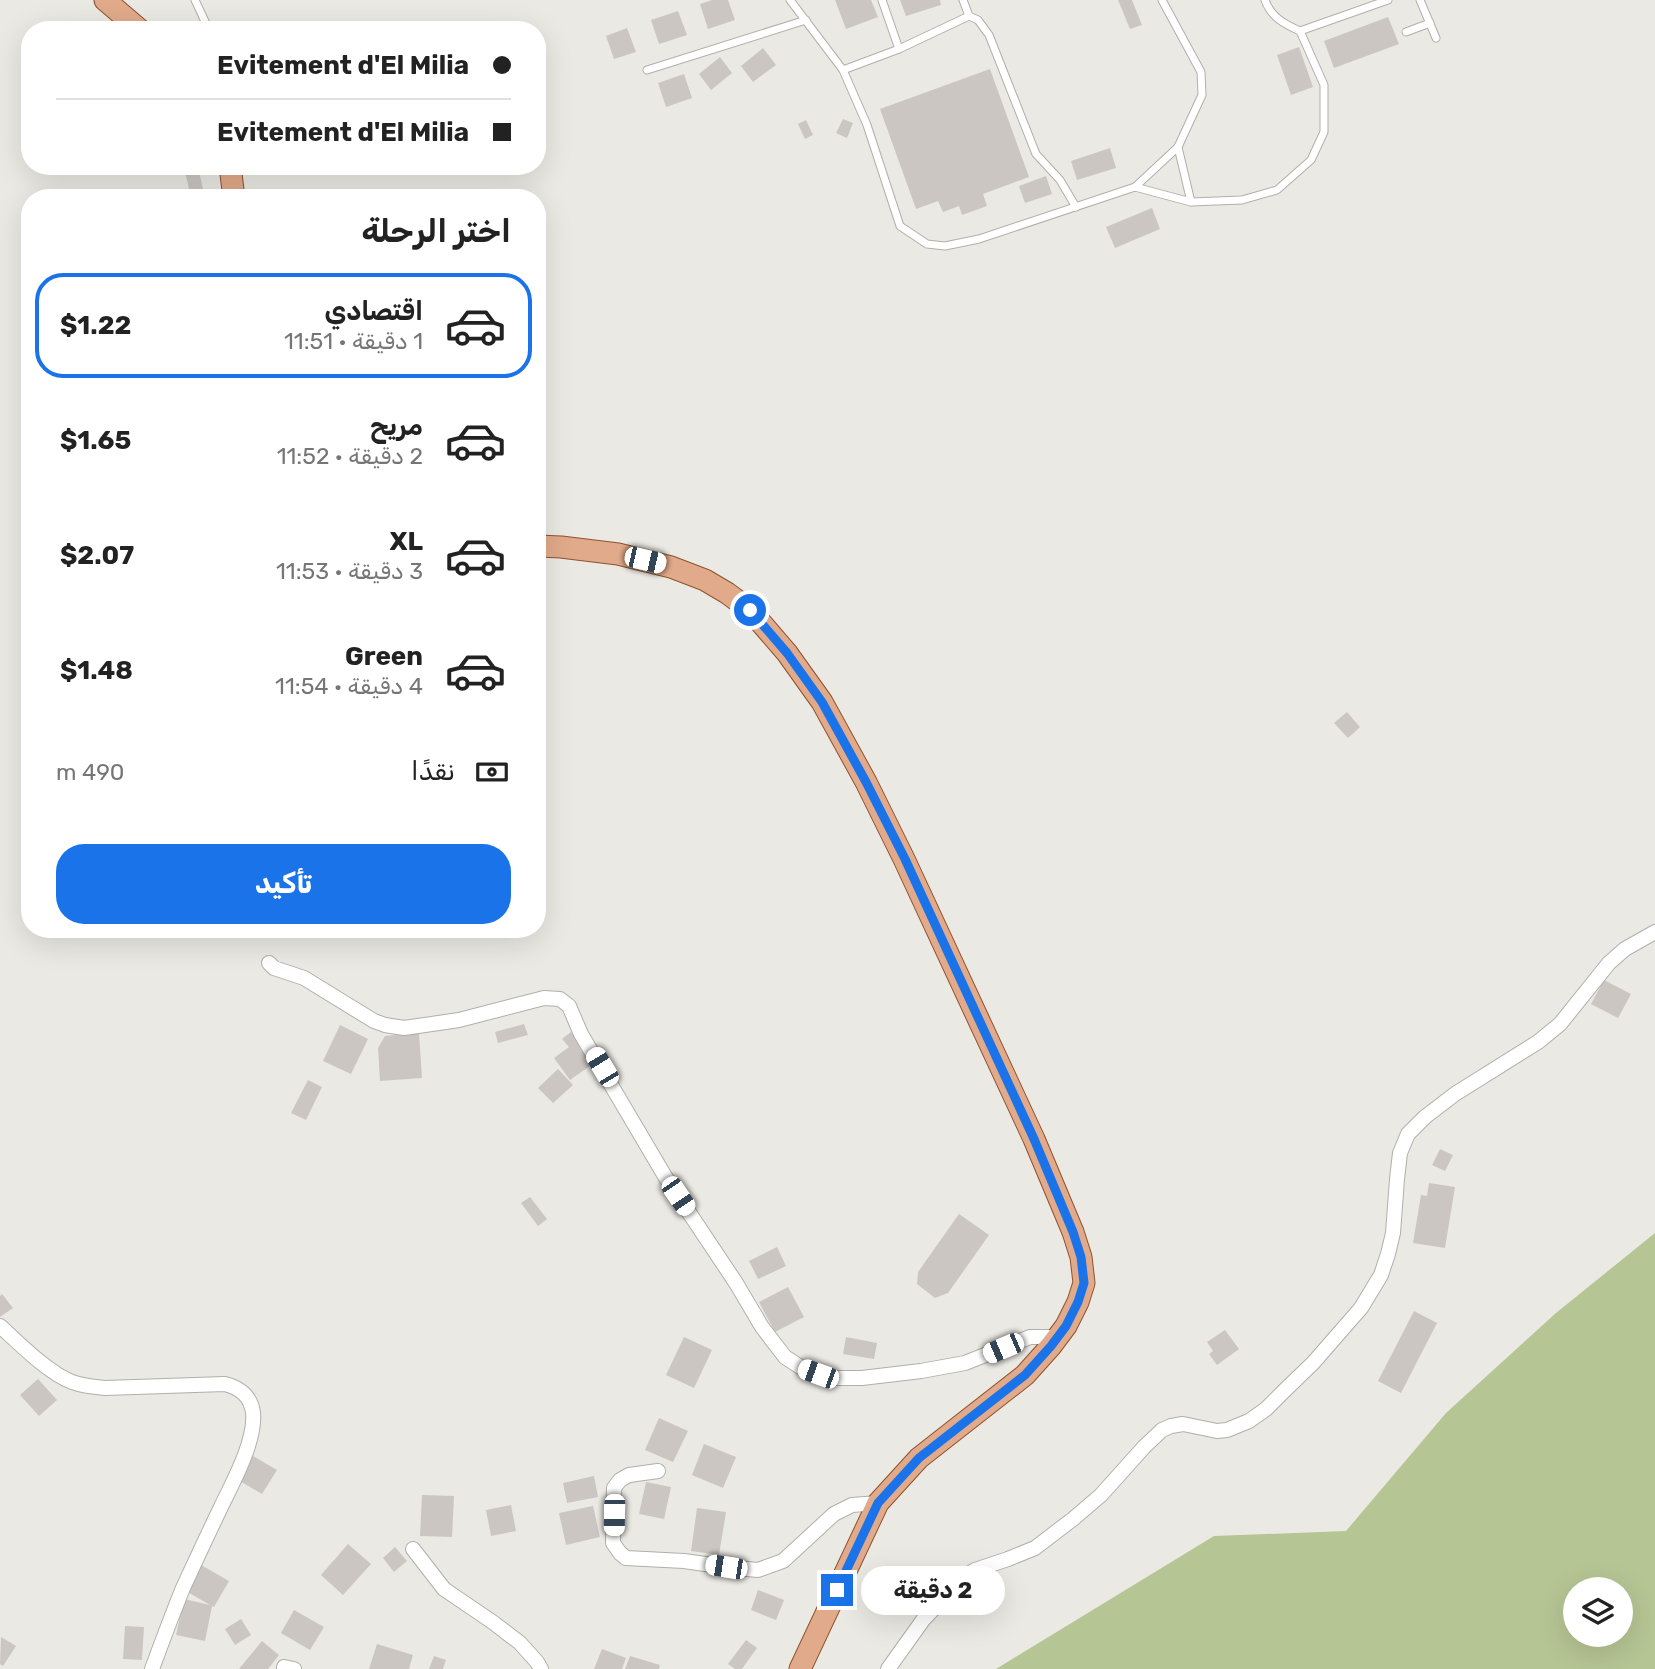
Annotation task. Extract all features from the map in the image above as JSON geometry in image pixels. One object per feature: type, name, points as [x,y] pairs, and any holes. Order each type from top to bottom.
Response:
[{"type":"main road","points":[[105,0],[129,21]]},
{"type":"main road","points":[[546,546],[618,554],[671,567],[705,580],[750,610],[787,653],[822,702],[905,859],[1034,1139],[1081,1257],[1084,1283],[1078,1302],[1058,1337],[1025,1375],[919,1458],[878,1503],[800,1669]]},
{"type":"street","points":[[888,1669],[923,1620],[965,1576],[1035,1548],[1101,1495],[1162,1430],[1183,1424],[1217,1431],[1227,1430],[1249,1421],[1266,1409],[1313,1363],[1361,1308],[1381,1275],[1393,1233],[1400,1153],[1408,1135],[1425,1117],[1455,1094],[1538,1042],[1560,1024],[1609,963],[1625,949],[1655,932]]},
{"type":"street","points":[[269,963],[274,968],[304,978],[374,1021],[404,1028],[459,1020],[544,998],[565,1002],[666,1178],[762,1327],[785,1357],[802,1368],[836,1378],[887,1376],[965,1363],[1030,1337],[1058,1337]]},
{"type":"street","points":[[0,1326],[52,1370],[68,1381],[87,1387],[225,1384],[244,1392],[250,1401],[253,1413],[252,1429],[243,1459],[182,1592],[152,1669]]},
{"type":"street","points":[[658,1471],[629,1475],[614,1488],[613,1543],[626,1558],[684,1561],[758,1570],[783,1561],[834,1514],[852,1505],[878,1503]]},
{"type":"street","points":[[413,1549],[444,1589],[520,1643],[541,1669]]},
{"type":"lane","points":[[195,0],[205,21]]},
{"type":"lane","points":[[790,0],[843,70],[867,125],[900,226],[927,243],[944,246],[979,239],[1135,187],[1178,147],[1202,95],[1200,72],[1162,0]]},
{"type":"lane","points":[[882,0],[899,49]]},
{"type":"lane","points":[[963,0],[969,16],[978,20],[989,35],[1036,154],[1059,180],[1076,207]]},
{"type":"lane","points":[[1265,0],[1269,10],[1284,25],[1300,31],[1388,0]]},
{"type":"lane","points":[[1420,0],[1436,38]]},
{"type":"lane","points":[[843,70],[899,49],[969,16]]},
{"type":"lane","points":[[648,70],[806,20]]},
{"type":"lane","points":[[1406,32],[1430,23]]},
{"type":"lane","points":[[1135,187],[1191,202],[1242,200],[1277,190],[1311,160],[1324,132],[1324,85],[1300,31]]},
{"type":"lane","points":[[1178,147],[1191,202]]},
{"type":"green space","points":[[1655,1233],[1655,1669],[996,1669],[1214,1536],[1346,1531],[1446,1413],[1556,1313]]},
{"type":"building","points":[[712,0],[728,0],[735,20],[708,29],[700,4]]},
{"type":"building","points":[[835,0],[871,0],[878,17],[846,29]]},
{"type":"building","points":[[900,0],[940,0],[941,5],[906,16]]},
{"type":"building","points":[[1118,0],[1132,0],[1142,25],[1130,29]]},
{"type":"building","points":[[678,11],[687,35],[659,44],[651,20]]},
{"type":"building","points":[[1388,17],[1399,44],[1334,68],[1324,41]]},
{"type":"building","points":[[627,28],[636,52],[614,59],[606,36]]},
{"type":"building","points":[[1299,47],[1313,87],[1291,95],[1277,55]]},
{"type":"building","points":[[763,48],[776,65],[753,82],[741,66]]},
{"type":"building","points":[[720,57],[732,73],[711,90],[699,74]]},
{"type":"building","points":[[990,69],[1029,177],[983,194],[987,206],[962,215],[959,206],[943,212],[938,201],[916,209],[880,109]]},
{"type":"building","points":[[684,74],[692,98],[666,107],[658,83]]},
{"type":"building","points":[[843,119],[853,123],[847,138],[836,133]]},
{"type":"building","points":[[806,120],[813,135],[805,139],[798,124]]},
{"type":"building","points":[[1110,148],[1116,168],[1077,180],[1071,161]]},
{"type":"building","points":[[186,175],[200,175],[203,189],[189,189]]},
{"type":"building","points":[[1046,176],[1052,194],[1025,203],[1019,186]]},
{"type":"building","points":[[1152,208],[1160,229],[1115,248],[1106,227]]},
{"type":"building","points":[[1347,712],[1360,727],[1348,738],[1334,723]]},
{"type":"building","points":[[1604,980],[1631,994],[1618,1018],[1591,1004]]},
{"type":"building","points":[[524,1024],[528,1035],[498,1043],[495,1032]]},
{"type":"building","points":[[340,1025],[368,1039],[351,1074],[323,1061]]},
{"type":"building","points":[[571,1032],[594,1063],[570,1080],[554,1058],[569,1047],[562,1039]]},
{"type":"building","points":[[419,1033],[422,1078],[380,1081],[378,1048],[385,1036]]},
{"type":"building","points":[[558,1069],[573,1085],[553,1103],[538,1088]]},
{"type":"building","points":[[308,1080],[322,1087],[306,1120],[291,1113]]},
{"type":"building","points":[[1440,1149],[1453,1155],[1445,1171],[1432,1165]]},
{"type":"building","points":[[1429,1183],[1455,1187],[1445,1248],[1413,1243],[1421,1195],[1427,1196]]},
{"type":"building","points":[[530,1197],[547,1219],[538,1226],[521,1203]]},
{"type":"building","points":[[959,1214],[989,1235],[948,1293],[935,1298],[917,1284],[918,1272]]},
{"type":"building","points":[[777,1247],[786,1266],[758,1279],[749,1261]]},
{"type":"building","points":[[788,1287],[804,1317],[775,1332],[759,1302]]},
{"type":"building","points":[[2,1294],[13,1308],[0,1317],[0,1296]]},
{"type":"building","points":[[1414,1311],[1437,1323],[1401,1393],[1378,1381]]},
{"type":"building","points":[[1225,1330],[1239,1349],[1217,1365],[1209,1354],[1213,1351],[1207,1342]]},
{"type":"building","points":[[684,1337],[712,1350],[694,1388],[666,1375]]},
{"type":"building","points":[[846,1337],[877,1343],[874,1359],[843,1354]]},
{"type":"building","points":[[38,1379],[57,1400],[39,1416],[20,1395]]},
{"type":"building","points":[[659,1418],[688,1431],[673,1462],[645,1450]]},
{"type":"building","points":[[704,1444],[736,1457],[723,1488],[692,1475]]},
{"type":"building","points":[[253,1456],[277,1470],[262,1494],[238,1480]]},
{"type":"building","points":[[594,1476],[598,1497],[567,1503],[563,1483]]},
{"type":"building","points":[[646,1482],[671,1487],[664,1519],[639,1514]]},
{"type":"building","points":[[422,1495],[454,1496],[452,1537],[420,1536]]},
{"type":"building","points":[[511,1505],[516,1531],[491,1536],[486,1510]]},
{"type":"building","points":[[593,1506],[600,1537],[566,1545],[559,1513]]},
{"type":"building","points":[[697,1508],[726,1512],[719,1555],[691,1551]]},
{"type":"building","points":[[348,1544],[371,1564],[343,1595],[321,1575]]},
{"type":"building","points":[[395,1547],[407,1561],[394,1572],[383,1558]]},
{"type":"building","points":[[201,1565],[229,1581],[214,1607],[212,1606],[205,1641],[176,1635],[184,1599],[210,1605],[186,1591]]},
{"type":"building","points":[[758,1590],[784,1600],[776,1620],[751,1610]]},
{"type":"building","points":[[294,1610],[324,1627],[310,1650],[281,1633]]},
{"type":"building","points":[[241,1619],[251,1635],[235,1645],[225,1629]]},
{"type":"building","points":[[125,1626],[144,1627],[142,1660],[123,1659]]},
{"type":"building","points":[[1,1637],[16,1646],[3,1666],[0,1664]]},
{"type":"building","points":[[746,1640],[757,1648],[742,1669],[735,1669],[728,1664]]},
{"type":"building","points":[[262,1641],[279,1655],[268,1669],[239,1669]]},
{"type":"building","points":[[377,1644],[413,1655],[409,1669],[369,1669]]},
{"type":"building","points":[[602,1649],[626,1658],[622,1669],[594,1669]]},
{"type":"building","points":[[434,1656],[446,1660],[443,1669],[429,1669]]},
{"type":"building","points":[[630,1656],[660,1665],[659,1669],[625,1669]]},
{"type":"route","points":[[750,610],[787,653],[822,702],[905,859],[1034,1139],[1073,1232],[1081,1257],[1084,1283],[1066,1326],[1025,1375],[919,1458],[878,1503],[837,1590]]}]
